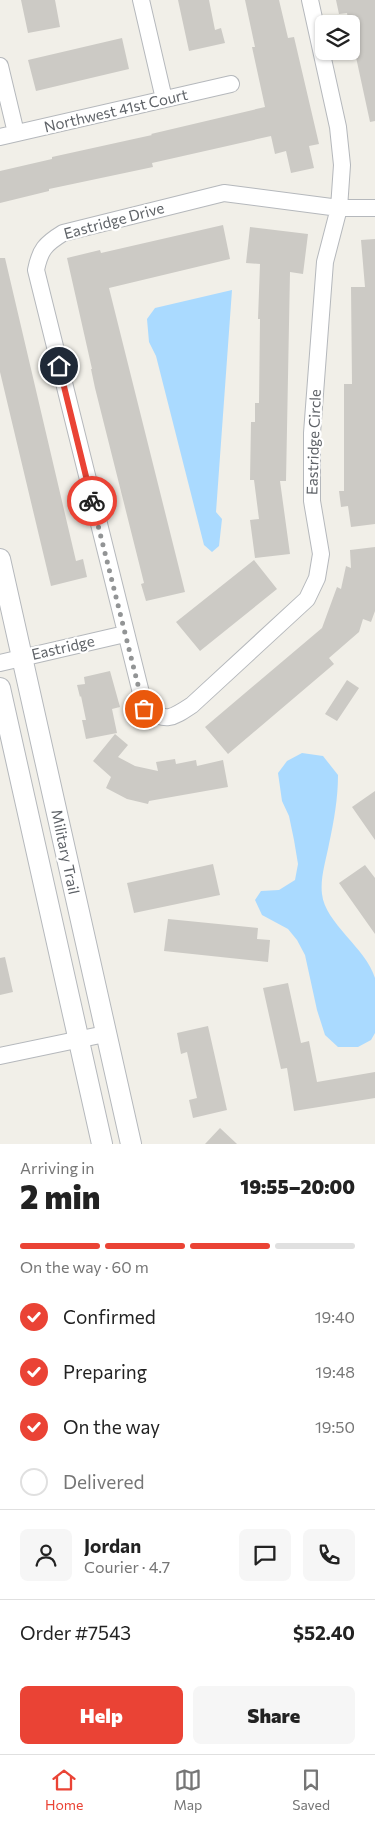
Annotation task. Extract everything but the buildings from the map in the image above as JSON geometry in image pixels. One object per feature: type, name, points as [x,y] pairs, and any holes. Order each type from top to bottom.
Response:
[{"type":"street","points":[[141,0],[164,99]]},
{"type":"street","name":"Eastridge Circle","points":[[125,634],[144,709],[160,718],[176,716],[192,705],[307,599],[317,578],[321,554],[312,501],[312,433],[325,262],[339,208],[342,165],[338,127],[310,0]]},
{"type":"street","points":[[0,66],[8,135]]},
{"type":"street","name":"Northwest 41st Court","points":[[8,135],[231,84]]},
{"type":"street","name":"Eastridge Drive","points":[[125,634],[36,270],[39,255],[48,242],[62,233],[224,193],[339,208],[375,208]]},
{"type":"street","name":"Military Trail","points":[[0,560],[131,1144]]},
{"type":"street","name":"Eastridge","points":[[0,663],[125,634]]},
{"type":"street","name":"Military Trail","points":[[0,688],[102,1144]]},
{"type":"street","points":[[0,1056],[105,1034]]},
{"type":"water","points":[[232,290],[216,512],[222,519],[219,546],[212,552],[204,545],[156,356],[149,342],[147,319],[155,308]]},
{"type":"water","points":[[302,753],[323,756],[338,775],[333,827],[323,875],[322,894],[330,915],[363,956],[375,978],[375,1033],[371,1040],[358,1047],[338,1047],[325,1035],[317,1010],[305,955],[297,940],[288,929],[262,915],[255,900],[261,891],[279,890],[295,880],[298,864],[289,816],[282,801],[278,773],[287,761]]},
{"type":"way so far","points":[[92,501],[144,709]]},
{"type":"route","points":[[59,366],[92,501]]}]
